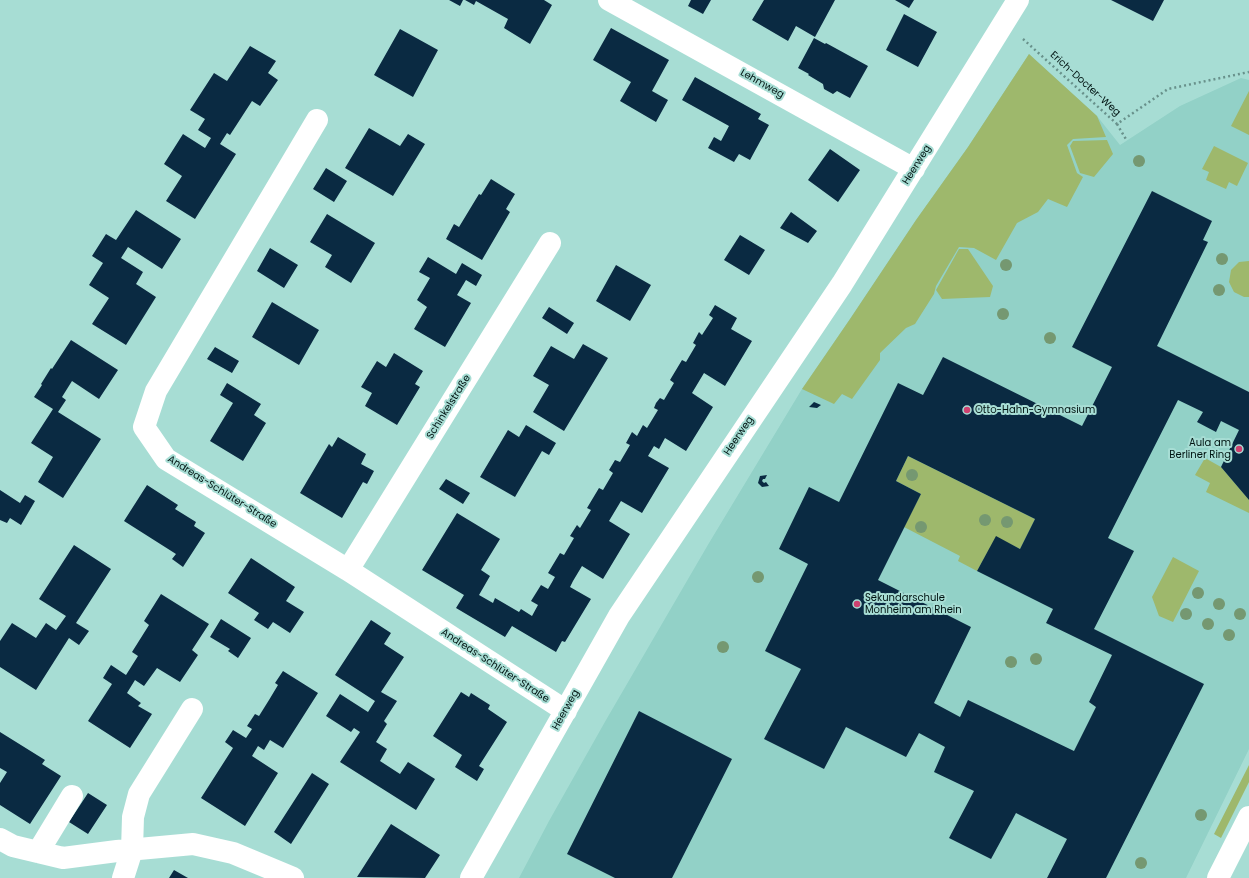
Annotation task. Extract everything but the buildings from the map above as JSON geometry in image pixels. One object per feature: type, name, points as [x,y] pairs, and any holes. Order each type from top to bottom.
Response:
[{"type":"street","name":"Lehmweg","points":[[609,0],[914,169]]},
{"type":"street","name":"Heerweg","points":[[471,878],[619,616],[837,290],[914,169],[1018,0]]},
{"type":"street","name":"Andreas-Schlüter-Straße","points":[[316,120],[156,391],[144,427],[166,459],[348,570],[566,711]]},
{"type":"street","name":"Schinkelstraße","points":[[348,570],[550,243]]},
{"type":"street","points":[[123,878],[132,850],[133,817],[139,794],[192,709]]},
{"type":"street","points":[[38,852],[72,796]]},
{"type":"street","points":[[1218,878],[1249,817]]},
{"type":"street","points":[[0,839],[13,846],[63,858],[193,844],[233,853],[293,878]]},
{"type":"path","name":"Erich-Docter-Weg","points":[[1005,23],[1118,124],[1168,89],[1249,72]]},
{"type":"path","points":[[1118,124],[1127,141]]},
{"type":"shaded area","points":[[1029,54],[1097,116],[1120,145],[1180,106],[1241,78],[1249,80],[1249,749],[1186,878],[519,878],[549,821],[606,720],[709,543],[802,389],[916,220],[968,147]]},
{"type":"green space","points":[[1029,54],[1097,116],[1106,137],[1073,139],[1067,145],[1077,173],[1083,177],[1067,207],[1048,199],[1038,212],[1017,223],[996,260],[974,248],[959,247],[936,286],[934,294],[915,324],[906,328],[880,353],[880,360],[852,399],[842,394],[834,404],[802,389],[916,220],[968,147]]},
{"type":"green space","points":[[1249,91],[1249,135],[1231,126]]},
{"type":"green space","points":[[1107,140],[1113,154],[1094,177],[1080,173],[1070,146],[1073,141]]},
{"type":"green space","points":[[1214,146],[1248,163],[1237,186],[1229,182],[1226,189],[1206,180],[1209,172],[1202,169]]},
{"type":"green space","points":[[959,249],[968,249],[993,286],[990,297],[942,299],[936,290]]},
{"type":"green space","points":[[1249,261],[1249,297],[1244,297],[1234,292],[1229,282],[1231,270],[1239,262]]},
{"type":"green space","points":[[908,456],[1035,519],[1020,549],[996,537],[977,571],[958,561],[960,556],[904,527],[921,494],[896,481]]},
{"type":"green space","points":[[1205,458],[1221,467],[1249,500],[1249,513],[1206,492],[1210,483],[1195,475]]},
{"type":"green space","points":[[1173,557],[1199,571],[1173,622],[1159,616],[1152,597]]},
{"type":"green space","points":[[1249,765],[1249,782],[1221,838],[1214,834]]},
{"type":"place","name":"Otto-Hahn-Gymnasium","points":[[967,410]]},
{"type":"place","name":"Aula am Berliner Ring","points":[[1239,449]]},
{"type":"place","name":"Sekundarschule Monheim am Rhein","points":[[857,604]]}]
